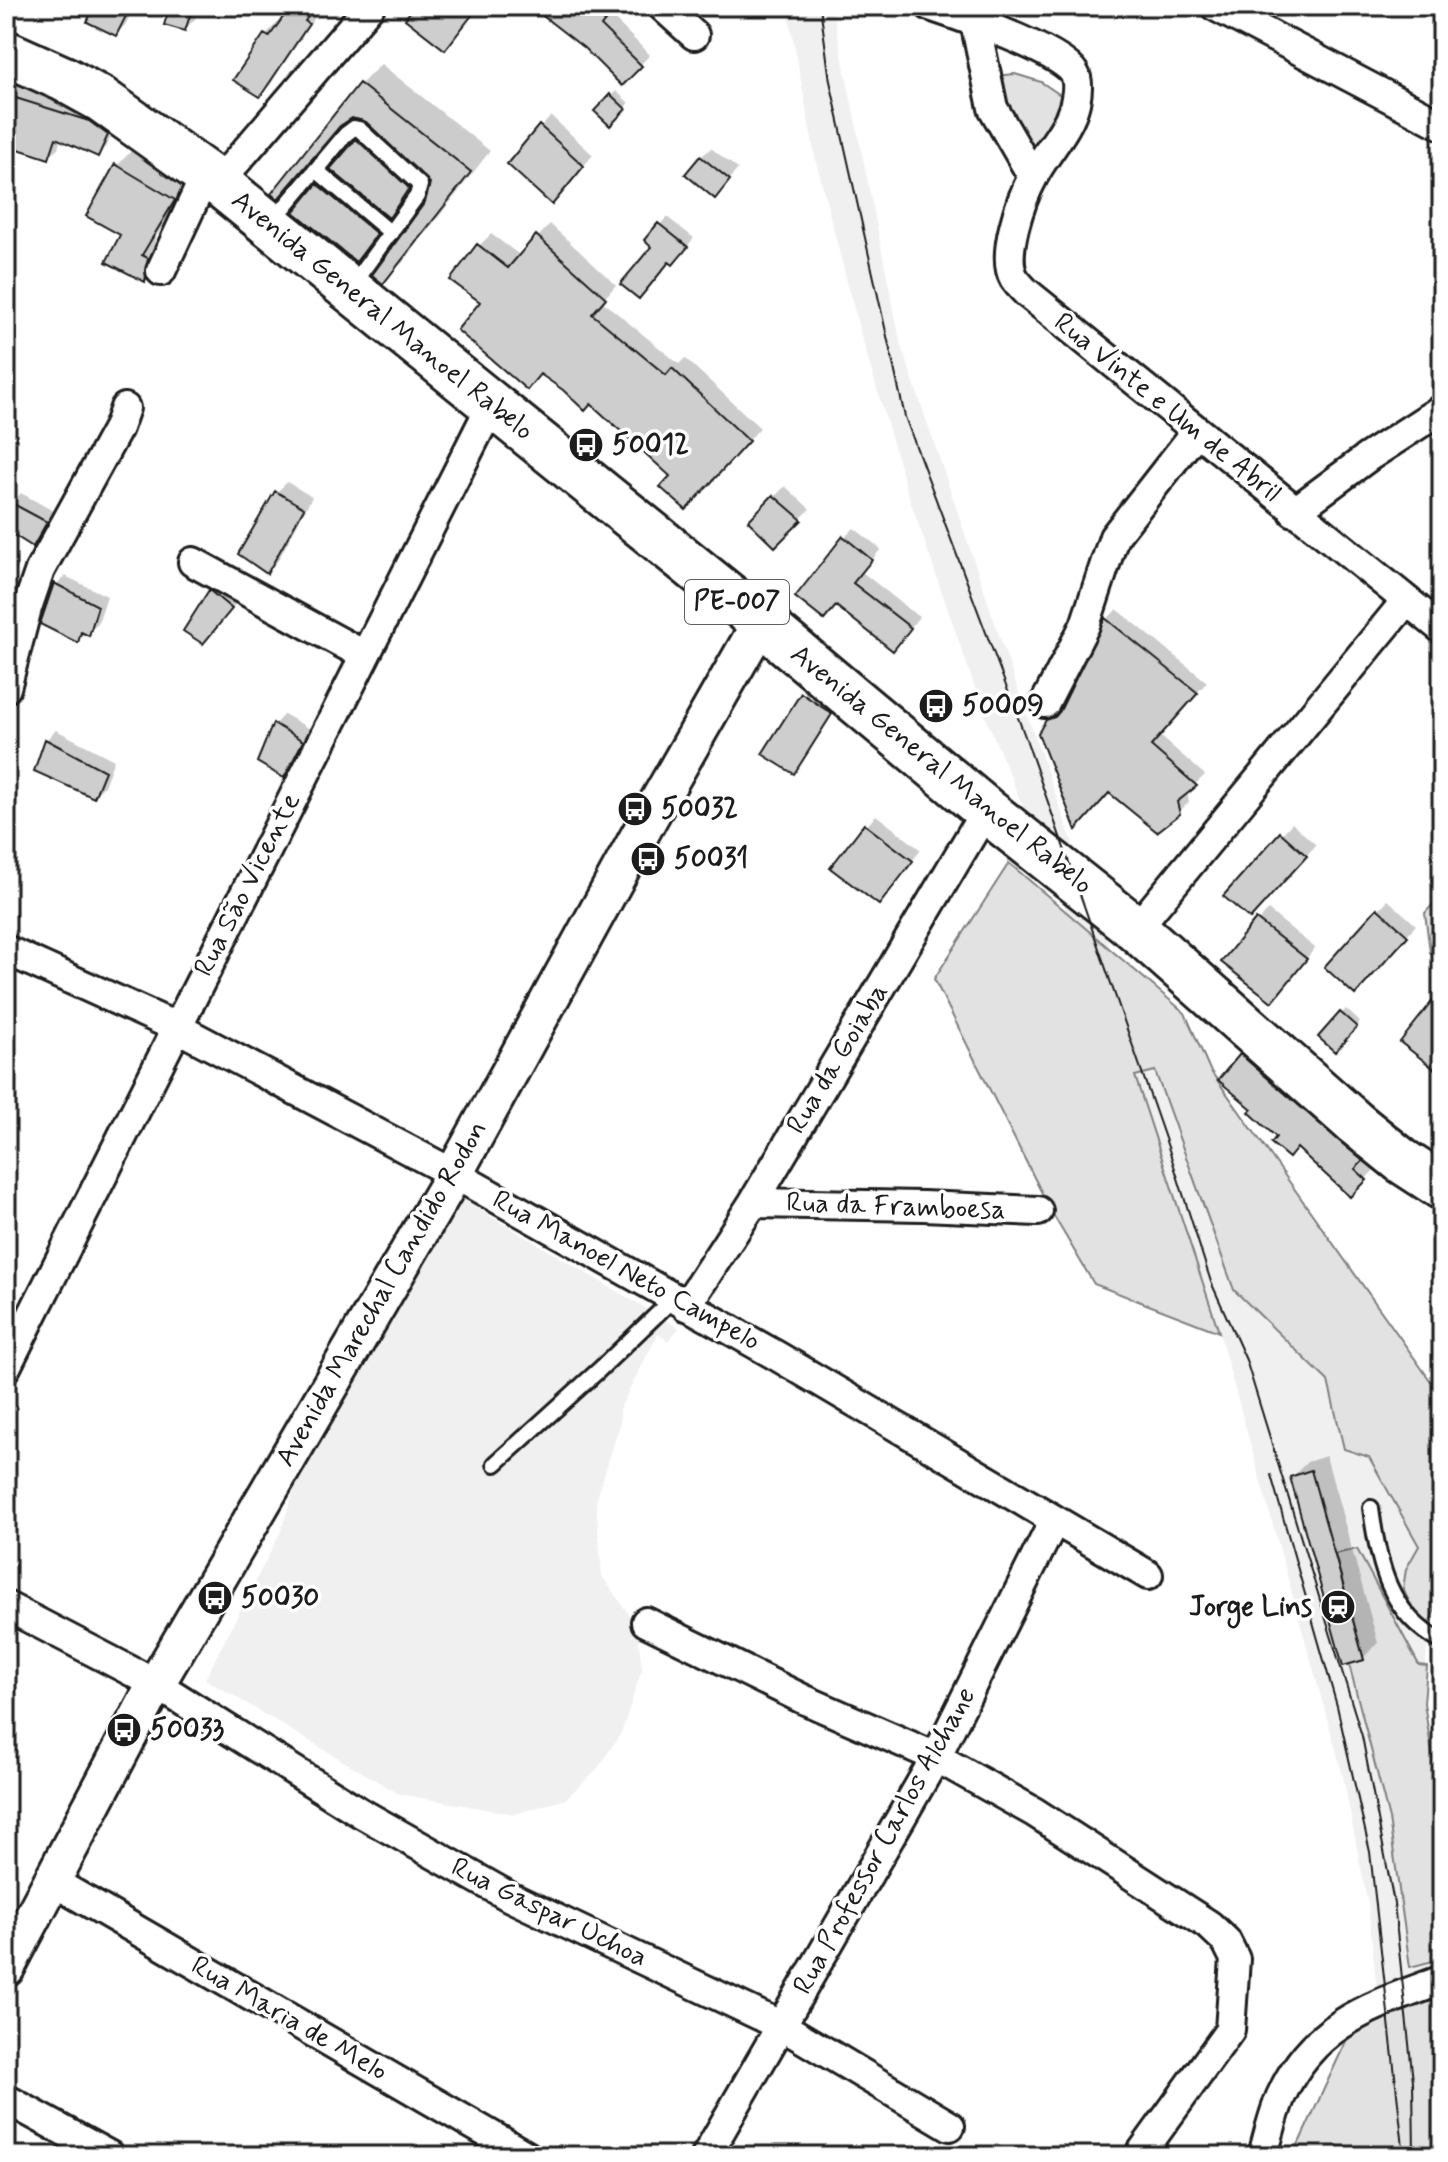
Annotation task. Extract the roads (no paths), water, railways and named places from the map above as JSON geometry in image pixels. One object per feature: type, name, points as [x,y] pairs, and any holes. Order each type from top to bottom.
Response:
[{"type":"main road","name":"Avenida General Manoel Rabelo","points":[[6,53],[102,100],[212,179],[1136,929],[1355,1123],[1402,1161],[1442,1187]]},
{"type":"street","points":[[161,271],[212,179],[370,6]]},
{"type":"street","points":[[662,6],[694,35]]},
{"type":"street","name":"Rua Vinte e Um de Abril","points":[[930,6],[1049,54],[1074,73],[1077,85],[1075,103],[1068,121],[1024,195],[1012,242],[1013,276],[1049,312],[1442,629]]},
{"type":"street","points":[[1215,6],[1442,125]]},
{"type":"street","points":[[975,22],[993,108],[1033,177]]},
{"type":"street","name":"Rua São Vicente","points":[[6,1367],[492,404]]},
{"type":"street","points":[[6,688],[40,570],[118,428],[125,408]]},
{"type":"street","points":[[1294,512],[1368,457],[1442,409]]},
{"type":"street","points":[[1045,703],[1085,625],[1114,537],[1196,432]]},
{"type":"street","points":[[193,562],[364,655]]},
{"type":"street","points":[[1136,929],[1406,601]]},
{"type":"street","name":"Avenida Marechal Candido Rodon","points":[[6,1968],[156,1684],[454,1174],[761,622]]},
{"type":"street","name":"Rua da Goiaba","points":[[679,1303],[753,1203],[986,810]]},
{"type":"street","name":"Rua Manoel Neto Campelo","points":[[6,950],[176,1027],[454,1174],[881,1416],[1148,1575]]},
{"type":"street","name":"Rua da Framboesa","points":[[753,1203],[1038,1211]]},
{"type":"street","name":"Rua Professor Carlos Alchane","points":[[706,2156],[936,1757],[1054,1521]]},
{"type":"street","name":"Rua Gaspar Uchoa","points":[[6,1606],[156,1684],[361,1813],[510,1897],[782,2026],[950,2126]]},
{"type":"street","points":[[646,1622],[803,1699],[936,1757],[1034,1812],[1209,1925],[1226,1941],[1235,1959],[1230,2030],[1139,2156]]},
{"type":"street","name":"Rua Maria de Melo","points":[[52,1881],[527,2156]]},
{"type":"street","points":[[1263,2156],[1280,2097],[1310,2051],[1338,2024],[1371,2007],[1442,1980]]},
{"type":"street","points":[[6,2099],[110,2156]]},
{"type":"lane","points":[[269,225],[346,134],[354,128],[359,129],[420,185],[417,196],[349,289]]},
{"type":"lane","points":[[316,170],[391,233]]},
{"type":"lane","points":[[495,1464],[679,1303]]},
{"type":"lane","points":[[1371,1508],[1380,1559],[1390,1589],[1407,1617],[1442,1642]]},
{"type":"tram line","points":[[820,6],[830,81],[905,417],[1026,739],[1169,1150],[1211,1282],[1246,1360],[1362,1736],[1394,1903],[1413,2081],[1414,2156]]},
{"type":"tram line","points":[[1271,1475],[1337,1706],[1370,1852],[1404,2156]]},
{"type":"place","name":"50012","points":[[586,445]]},
{"type":"place","name":"50009","points":[[936,706]]},
{"type":"place","name":"50032","points":[[635,809]]},
{"type":"place","name":"50031","points":[[648,859]]},
{"type":"place","name":"50030","points":[[215,1598]]},
{"type":"place","name":"Jorge Lins","points":[[1338,1607]]},
{"type":"place","name":"50033","points":[[124,1730]]}]
